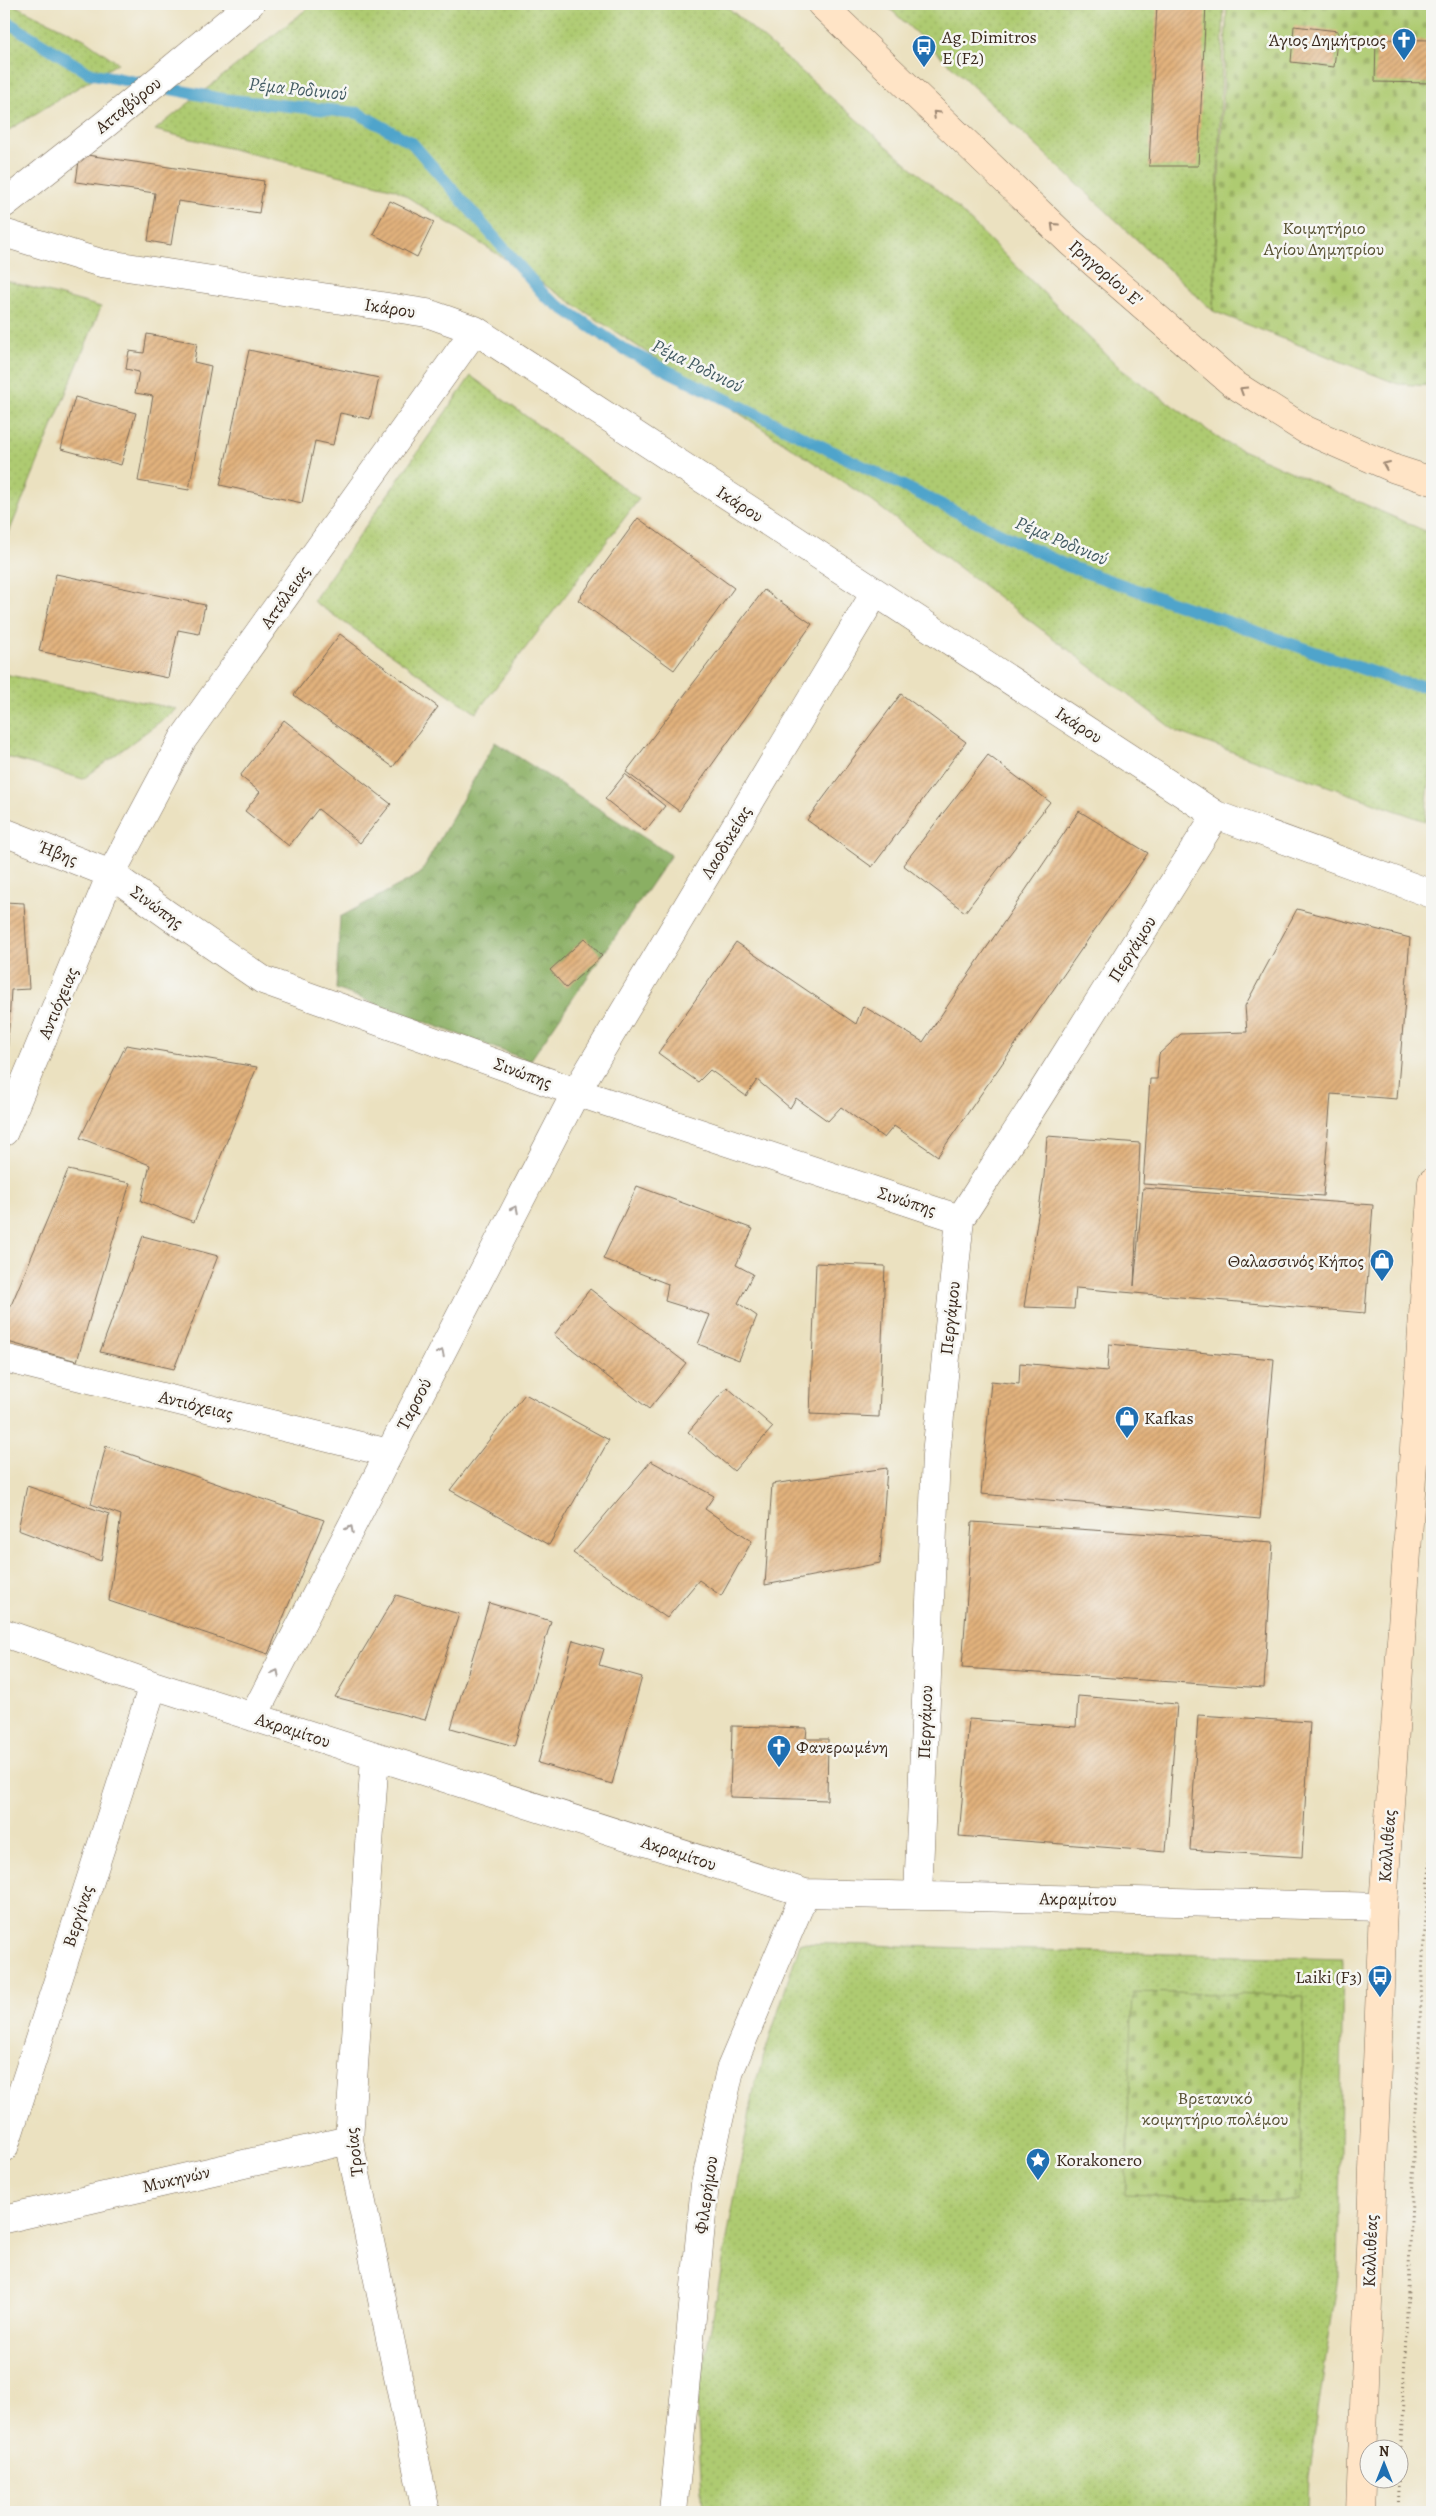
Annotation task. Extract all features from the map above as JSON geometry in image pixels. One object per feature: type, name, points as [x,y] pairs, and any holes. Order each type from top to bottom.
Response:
[{"type":"main road","name":"Γρηγορίου Ε'","points":[[821,4],[1070,242],[1232,383],[1306,430],[1396,469],[1432,481]]},
{"type":"main road","name":"Καλλιθέας","points":[[1360,2512],[1383,1907],[1432,1182]]},
{"type":"street","name":"Ατταβύρου","points":[[4,204],[178,64],[243,5]]},
{"type":"street","name":"Ικάρου","points":[[4,233],[102,264],[427,314],[475,330],[1216,815],[1432,894]]},
{"type":"street","name":"Αττάλειας","points":[[111,874],[183,739],[475,330]]},
{"type":"street","name":"Λαοδικείας","points":[[576,1092],[875,592]]},
{"type":"street","name":"Περγάμου","points":[[918,1896],[936,1455],[960,1219],[1216,815]]},
{"type":"street","name":"Ήβης","points":[[4,832],[111,874]]},
{"type":"street","name":"Σινώπης","points":[[111,874],[168,916],[262,980],[576,1092],[960,1219]]},
{"type":"street","name":"Αντιόχειας","points":[[4,1132],[111,874]]},
{"type":"street","name":"Ταρσού","points":[[253,1717],[576,1092]]},
{"type":"street","name":"Αντιόχειας","points":[[4,1358],[389,1453]]},
{"type":"street","name":"Ακραμίτου","points":[[4,1633],[153,1685],[805,1893],[1383,1907]]},
{"type":"street","name":"Βεργίνας","points":[[4,2148],[153,1685]]},
{"type":"street","name":"Τροίας","points":[[375,1756],[349,2140],[426,2512]]},
{"type":"street","name":"Φιλερήμου","points":[[673,2512],[705,2184],[730,2070],[805,1893]]},
{"type":"street","name":"Μυκηνών","points":[[4,2218],[349,2140]]},
{"type":"path","points":[[1398,2512],[1423,1956],[1432,1836]]},
{"type":"green space","points":[[4,4],[12,4],[84,39],[118,63],[4,133]]},
{"type":"green space","points":[[313,4],[724,4],[950,201],[1122,370],[1224,442],[1432,534],[1432,756],[1425,821],[1177,732],[869,499],[510,262],[395,189],[155,130]]},
{"type":"green space","points":[[885,4],[1224,4],[1213,311]]},
{"type":"green space","name":"Κοιμητήριο Αγίου Δημητρίου","points":[[1227,4],[1432,4],[1432,386],[1398,384],[1213,311]]},
{"type":"green space","points":[[4,280],[101,307],[4,545]]},
{"type":"green space","points":[[471,376],[639,499],[476,713],[313,601]]},
{"type":"green space","points":[[4,674],[177,709],[83,779],[4,756]]},
{"type":"green space","points":[[495,742],[671,855],[530,1061],[336,989],[340,917],[420,874]]},
{"type":"green space","name":"Korakonero","points":[[800,1943],[1343,1959],[1338,2277],[1308,2477],[1307,2512],[703,2512],[697,2404],[755,2084]]},
{"type":"green space","name":"Βρετανικό κοιμητήριο πολέμου","points":[[1133,1992],[1304,1996],[1300,2201],[1125,2194]]},
{"type":"building","points":[[1157,4],[1206,4],[1198,166],[1149,166]]},
{"type":"building","points":[[1294,26],[1338,31],[1334,67],[1291,62]]},
{"type":"building","name":"Άγιος Δημήτριος","points":[[1376,39],[1432,40],[1432,83],[1375,82]]},
{"type":"building","points":[[80,154],[264,181],[259,213],[178,201],[171,245],[148,241],[155,193],[76,182]]},
{"type":"building","points":[[390,201],[434,222],[417,257],[373,234]]},
{"type":"building","points":[[147,334],[197,343],[194,362],[211,366],[189,490],[138,481],[153,396],[135,393],[139,372],[126,369],[129,351],[144,353]]},
{"type":"building","points":[[249,350],[379,378],[370,419],[340,413],[333,445],[315,441],[302,503],[220,485]]},
{"type":"building","points":[[75,397],[136,413],[121,465],[61,449]]},
{"type":"building","points":[[638,518],[734,588],[674,670],[578,600]]},
{"type":"building","points":[[56,574],[205,605],[199,634],[178,630],[168,678],[39,651]]},
{"type":"building","points":[[764,590],[812,624],[679,811],[626,772]]},
{"type":"building","points":[[340,634],[438,707],[393,767],[294,695]]},
{"type":"building","points":[[901,694],[966,742],[872,867],[807,820]]},
{"type":"building","points":[[284,720],[391,804],[360,843],[318,809],[289,846],[245,811],[260,792],[240,776]]},
{"type":"building","points":[[988,755],[1050,802],[965,912],[903,865]]},
{"type":"building","points":[[625,774],[665,806],[645,831],[605,799]]},
{"type":"building","points":[[1079,811],[1148,853],[938,1156],[894,1126],[884,1138],[841,1107],[828,1121],[796,1098],[790,1108],[757,1080],[746,1096],[710,1070],[698,1082],[658,1053],[736,942],[856,1024],[863,1006],[923,1042]]},
{"type":"building","points":[[4,902],[24,903],[29,989],[11,990],[6,1075],[4,1075]]},
{"type":"building","points":[[1297,909],[1410,938],[1397,1099],[1331,1094],[1323,1196],[1143,1184],[1150,1079],[1157,1079],[1159,1054],[1181,1034],[1247,1032],[1245,1006]]},
{"type":"building","points":[[585,938],[602,956],[566,988],[550,970]]},
{"type":"building","points":[[126,1045],[257,1067],[194,1222],[141,1201],[150,1165],[80,1138]]},
{"type":"building","points":[[1047,1136],[1140,1143],[1134,1286],[1143,1188],[1373,1205],[1365,1313],[1076,1288],[1074,1309],[1024,1307],[1044,1176]]},
{"type":"building","points":[[68,1170],[130,1183],[77,1361],[4,1341],[4,1322]]},
{"type":"building","points":[[637,1186],[753,1229],[736,1265],[753,1274],[738,1303],[757,1316],[739,1360],[698,1344],[710,1315],[665,1301],[668,1284],[603,1259]]},
{"type":"building","points":[[143,1236],[218,1256],[174,1369],[100,1352]]},
{"type":"building","points":[[816,1263],[885,1266],[879,1417],[810,1414]]},
{"type":"building","points":[[590,1289],[686,1363],[649,1409],[554,1335]]},
{"type":"building","name":"Kafkas","points":[[1109,1344],[1274,1359],[1260,1519],[981,1494],[991,1381],[1019,1384],[1020,1363],[1107,1371]]},
{"type":"building","points":[[727,1387],[773,1427],[734,1471],[688,1432]]},
{"type":"building","points":[[525,1394],[609,1440],[549,1545],[450,1490]]},
{"type":"building","points":[[106,1446],[324,1520],[268,1654],[109,1601],[121,1515],[91,1504]]},
{"type":"building","points":[[651,1461],[714,1496],[705,1509],[752,1541],[721,1596],[699,1580],[667,1618],[573,1553]]},
{"type":"building","points":[[887,1468],[880,1563],[765,1585],[772,1484]]},
{"type":"building","points":[[27,1486],[109,1514],[101,1561],[18,1530]]},
{"type":"building","points":[[972,1522],[1273,1542],[1264,1688],[962,1668]]},
{"type":"building","points":[[396,1595],[459,1614],[425,1720],[335,1697]]},
{"type":"building","points":[[489,1603],[551,1621],[514,1746],[451,1728]]},
{"type":"building","points":[[573,1640],[604,1649],[599,1665],[642,1677],[612,1784],[538,1763]]},
{"type":"building","points":[[1078,1696],[1177,1704],[1166,1852],[959,1836],[969,1719],[1076,1727]]},
{"type":"building","points":[[1198,1715],[1310,1722],[1302,1857],[1190,1850]]},
{"type":"building","name":"Φανερωμένη","points":[[732,1726],[807,1728],[806,1739],[828,1739],[827,1800],[730,1797]]},
{"type":"waterway","name":"Ρέμα Ροδινιού","points":[[4,20],[89,73],[222,99],[358,113],[412,143],[546,297],[625,350],[1065,565],[1406,684],[1432,686]]},
{"type":"place","name":"Άγιος Δημήτριος","points":[[1404,61]]},
{"type":"place","name":"Ag. Dimitros E (F2)","points":[[924,68]]},
{"type":"place","name":"Θαλασσινός Κήπος","points":[[1382,1282]]},
{"type":"place","name":"Kafkas","points":[[1127,1439]]},
{"type":"place","name":"Φανερωμένη","points":[[779,1768]]},
{"type":"place","name":"Laiki (F3)","points":[[1380,1998]]},
{"type":"place","name":"Korakonero","points":[[1038,2181]]}]
